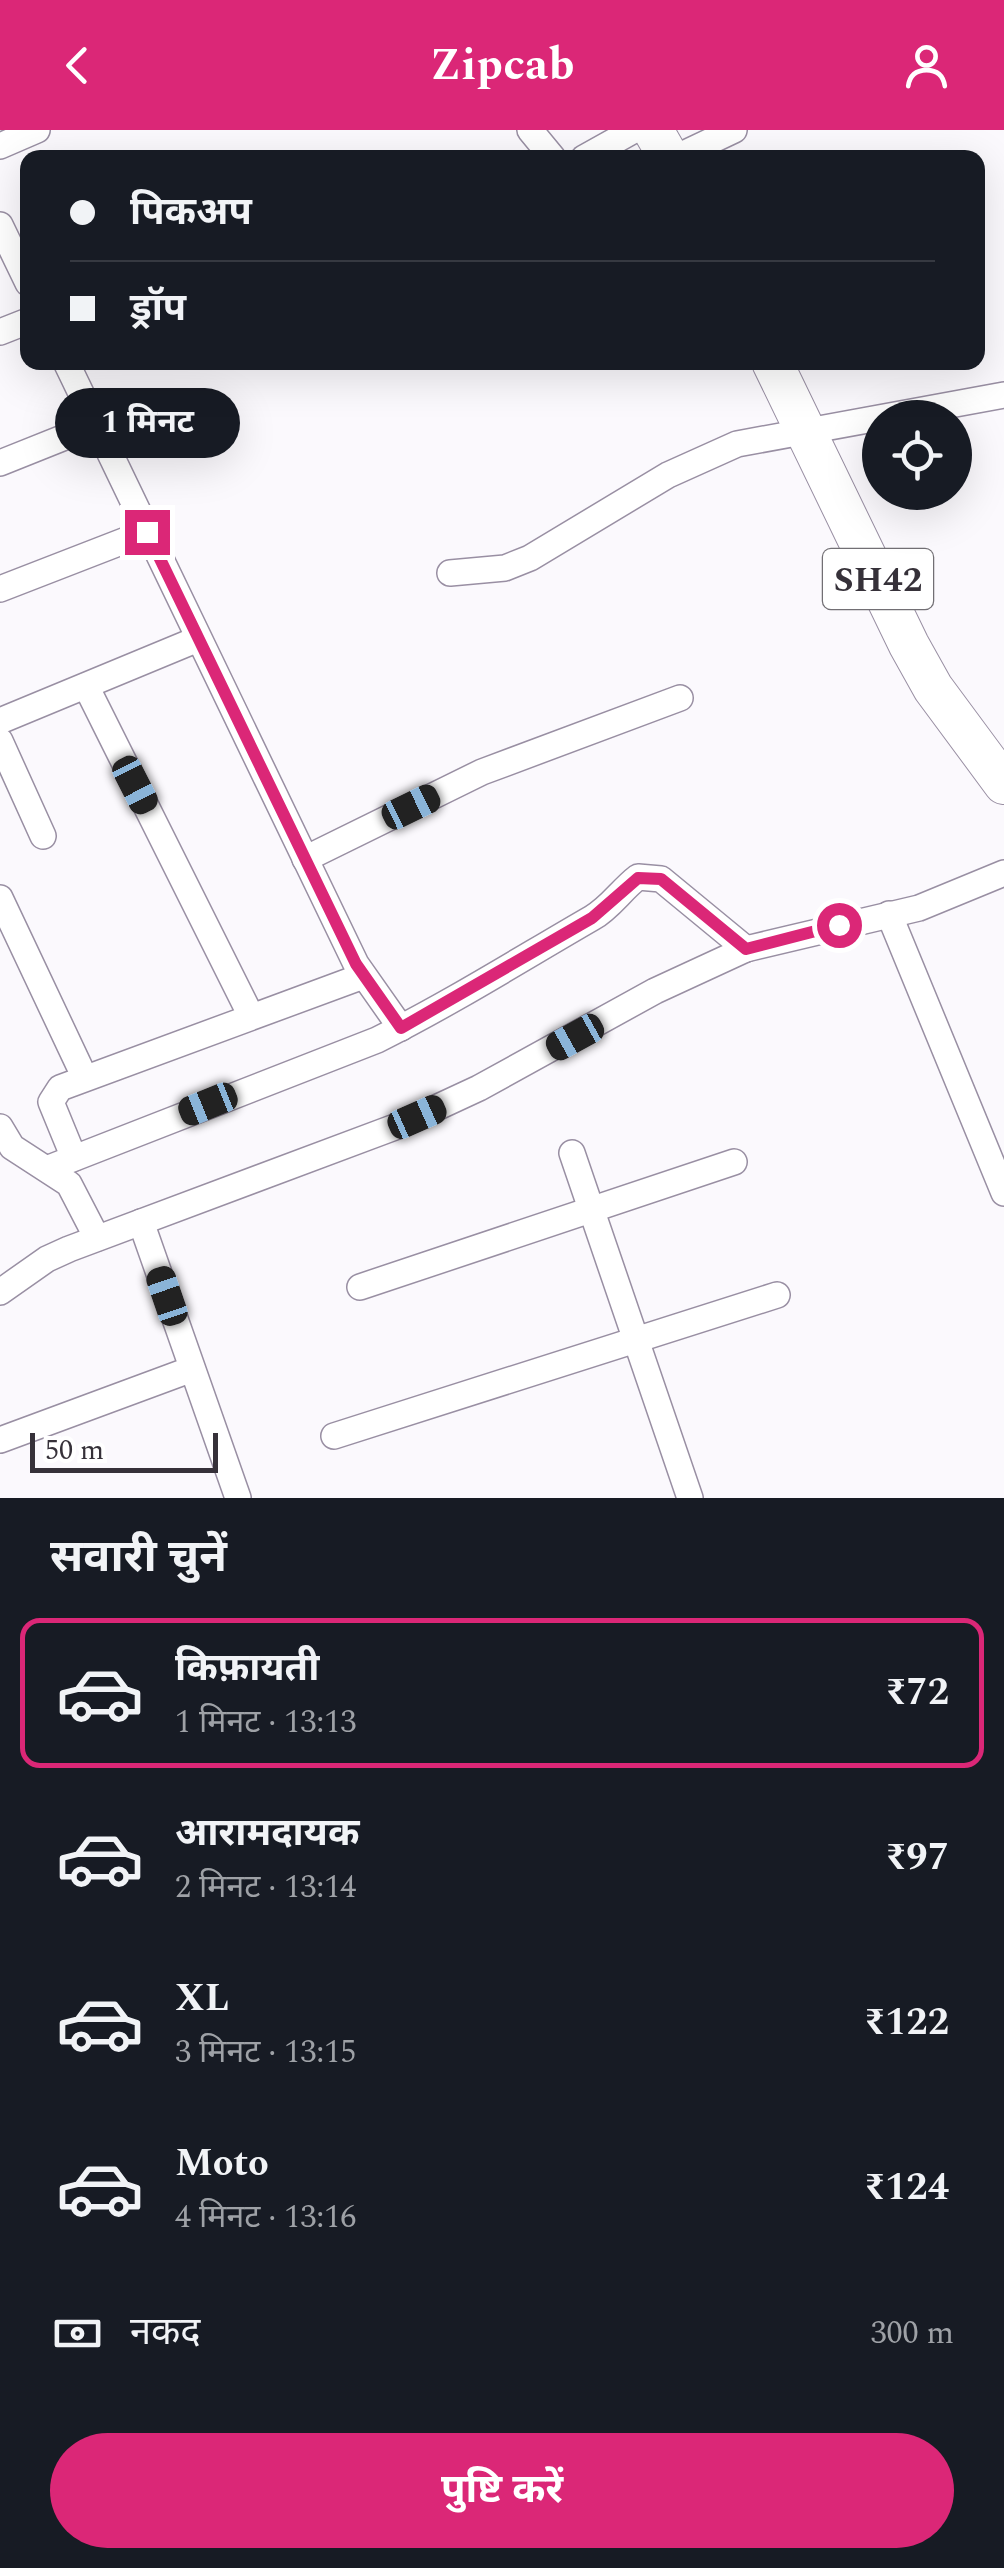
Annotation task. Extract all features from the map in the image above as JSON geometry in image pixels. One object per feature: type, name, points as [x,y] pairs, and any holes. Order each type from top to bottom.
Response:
[{"type":"main road","name":"SH42","points":[[776,370],[909,645],[933,688],[1004,784]]},
{"type":"street","points":[[0,146],[36,130]]},
{"type":"street","points":[[530,130],[546,150]]},
{"type":"street","points":[[598,150],[634,130]]},
{"type":"street","points":[[690,150],[734,130]]},
{"type":"street","points":[[0,225],[20,266]]},
{"type":"street","points":[[70,370],[363,976],[401,1028]]},
{"type":"street","points":[[450,572],[505,568],[550,548],[706,456],[737,444],[1004,395]]},
{"type":"street","points":[[0,463],[96,425]]},
{"type":"street","points":[[0,589],[147,532]]},
{"type":"street","points":[[0,721],[198,640]]},
{"type":"street","points":[[86,686],[251,1016]]},
{"type":"street","points":[[305,859],[482,772],[680,698]]},
{"type":"street","points":[[0,740],[44,836]]},
{"type":"street","points":[[0,1292],[46,1258],[440,1107],[671,983],[746,949],[950,898],[1004,873]]},
{"type":"street","points":[[48,1168],[401,1028],[592,918],[638,878],[661,879],[746,949]]},
{"type":"street","points":[[0,898],[84,1076]]},
{"type":"street","points":[[888,914],[1004,1193]]},
{"type":"street","points":[[74,1158],[51,1102],[60,1088],[363,976]]},
{"type":"street","points":[[0,1127],[12,1146],[48,1168],[78,1195],[97,1238]]},
{"type":"street","points":[[572,1153],[690,1498]]},
{"type":"street","points":[[360,1287],[734,1162]]},
{"type":"street","points":[[141,1222],[238,1498]]},
{"type":"street","points":[[334,1436],[777,1295]]},
{"type":"street","points":[[0,1440],[192,1369]]},
{"type":"route","points":[[147,532],[356,964],[401,1028],[499,975],[566,929],[592,918],[638,878],[648,876],[669,884],[746,949],[839,925]]}]
